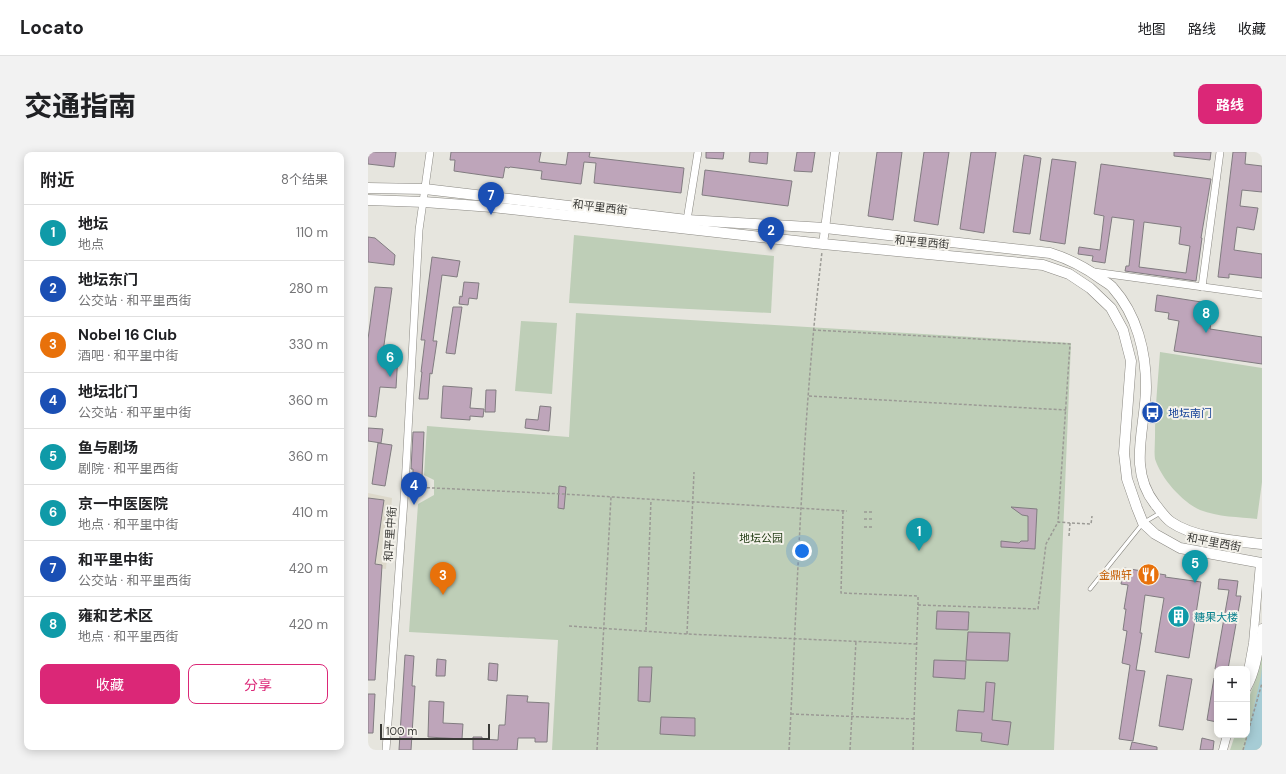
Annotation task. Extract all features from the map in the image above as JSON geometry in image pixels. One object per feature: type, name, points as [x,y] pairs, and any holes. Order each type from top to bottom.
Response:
[{"type":"main road","name":"和平里西街","points":[[368,188],[425,189],[687,220],[825,228],[1050,253],[1072,260],[1092,272],[1113,288],[1132,316],[1143,348],[1146,387],[1139,462],[1143,484],[1150,497],[1161,512],[1171,522],[1189,531],[1226,540],[1262,544]]},
{"type":"main road","name":"和平里西街","points":[[368,200],[492,207],[823,244],[1043,265],[1069,274],[1090,288],[1111,308],[1123,330],[1131,361],[1124,453],[1127,479],[1136,508],[1143,523],[1155,534],[1180,548],[1261,563]]},
{"type":"street","name":"和平里中街","points":[[386,750],[404,486],[419,230],[430,152]]},
{"type":"street","points":[[687,220],[698,152]]},
{"type":"street","points":[[823,244],[835,152]]},
{"type":"street","points":[[1202,287],[1220,152]]},
{"type":"street","points":[[1092,272],[1262,296]]},
{"type":"street","points":[[1249,666],[1254,643],[1261,563]]},
{"type":"street","points":[[1250,683],[1259,649],[1262,628]]},
{"type":"street","points":[[1224,750],[1226,738]]},
{"type":"lane","points":[[1090,589],[1143,523],[1161,512]]},
{"type":"path","points":[[789,750],[801,509],[813,330],[823,244]]},
{"type":"path","points":[[813,330],[1070,344],[1058,522],[1046,544],[1038,609],[918,605]]},
{"type":"path","points":[[809,396],[1066,410]]},
{"type":"path","points":[[687,634],[694,472]]},
{"type":"path","points":[[404,486],[847,512]]},
{"type":"path","points":[[597,750],[611,497]]},
{"type":"path","points":[[646,630],[651,500]]},
{"type":"path","points":[[843,511],[840,593],[918,596],[913,750]]},
{"type":"path","points":[[864,512],[874,512]]},
{"type":"path","points":[[1058,522],[1091,524],[1092,516]]},
{"type":"path","points":[[864,519],[874,519]]},
{"type":"path","points":[[1069,536],[1070,522]]},
{"type":"path","points":[[864,527],[873,527]]},
{"type":"path","points":[[569,626],[646,630],[687,634],[916,644]]},
{"type":"path","points":[[850,750],[856,641]]},
{"type":"path","points":[[1243,750],[1262,683]]},
{"type":"path","points":[[791,714],[914,718]]},
{"type":"shaded area","points":[[368,493],[392,498],[386,569],[368,567]]},
{"type":"green space","points":[[574,235],[774,256],[771,313],[569,303]]},
{"type":"green space","name":"地坛公园","points":[[576,313],[1071,343],[1054,750],[552,750],[558,640],[409,632],[418,504],[434,495],[434,480],[424,475],[427,426],[569,437]]},
{"type":"green space","points":[[521,321],[557,323],[552,394],[515,391]]},
{"type":"green space","points":[[1160,352],[1262,368],[1262,482],[1257,519],[1221,515],[1200,510],[1179,495],[1162,474],[1155,459],[1156,405]]},
{"type":"green space","points":[[1262,638],[1262,750],[1230,750],[1234,738],[1250,738],[1250,695],[1254,684]]},
{"type":"water","points":[[1262,667],[1262,750],[1244,750],[1247,738],[1250,738],[1250,724]]},
{"type":"building","points":[[368,152],[396,152],[394,167],[368,164]]},
{"type":"building","points":[[451,152],[541,152],[539,162],[566,165],[568,152],[590,152],[589,157],[684,168],[681,193],[594,183],[596,163],[584,162],[581,184],[541,179],[542,171],[510,167],[505,167],[503,178],[454,171],[455,160],[450,160]]},
{"type":"building","points":[[706,152],[724,152],[723,159],[706,158]]},
{"type":"building","points":[[750,152],[768,152],[767,164],[749,162]]},
{"type":"building","points":[[797,152],[815,152],[812,172],[794,171]]},
{"type":"building","points":[[877,152],[902,152],[893,220],[868,216]]},
{"type":"building","points":[[924,152],[949,152],[938,225],[914,221]]},
{"type":"building","points":[[971,152],[996,152],[984,233],[960,229]]},
{"type":"building","points":[[1174,152],[1211,152],[1210,160],[1174,156]]},
{"type":"building","points":[[1233,152],[1246,152],[1245,164],[1262,166],[1262,192],[1242,190],[1240,206],[1258,208],[1254,230],[1237,227],[1234,250],[1262,254],[1262,278],[1229,274],[1229,278],[1218,277]]},
{"type":"building","points":[[1024,155],[1041,158],[1030,234],[1013,232]]},
{"type":"building","points":[[1052,159],[1076,162],[1065,244],[1040,240]]},
{"type":"building","points":[[1101,164],[1211,179],[1201,238],[1196,281],[1125,271],[1126,266],[1129,266],[1134,220],[1112,217],[1105,263],[1092,261],[1093,256],[1078,254],[1079,247],[1100,250],[1104,216],[1094,214]],"holes":[[[1144,222],[1181,227],[1179,244],[1190,246],[1186,273],[1139,267]]]},
{"type":"building","points":[[705,170],[792,181],[788,206],[702,195]]},
{"type":"building","points":[[368,237],[375,238],[395,255],[394,265],[368,262]]},
{"type":"building","points":[[432,257],[460,261],[457,277],[442,275],[433,341],[437,341],[432,374],[430,373],[428,399],[419,399],[425,340],[421,340]]},
{"type":"building","points":[[464,282],[479,283],[477,299],[469,298],[468,305],[459,304],[460,296],[462,297]]},
{"type":"building","points":[[375,287],[392,288],[383,352],[398,354],[396,388],[380,387],[376,417],[368,416],[368,339]]},
{"type":"building","points":[[1157,295],[1214,304],[1210,329],[1262,337],[1262,364],[1174,351],[1179,321],[1168,319],[1169,313],[1155,311]]},
{"type":"building","points":[[453,307],[462,307],[455,354],[446,353]]},
{"type":"building","points":[[443,386],[472,388],[470,408],[484,409],[483,417],[470,416],[470,420],[441,418]]},
{"type":"building","points":[[486,390],[496,390],[495,412],[485,412]]},
{"type":"building","points":[[540,406],[551,407],[549,431],[525,428],[526,419],[538,420]]},
{"type":"building","points":[[368,428],[383,429],[381,443],[368,441]]},
{"type":"building","points":[[413,432],[424,432],[422,477],[413,477],[413,469],[411,469]]},
{"type":"building","points":[[378,443],[392,445],[385,486],[372,484]]},
{"type":"building","points":[[559,486],[566,487],[564,509],[558,508]]},
{"type":"building","points":[[368,498],[384,500],[375,564],[382,565],[375,680],[368,680]]},
{"type":"building","points":[[1011,507],[1037,509],[1035,549],[1001,547],[1001,541],[1019,543],[1021,541],[1028,541],[1028,516],[1022,515]]},
{"type":"building","points":[[1124,568],[1166,575],[1165,577],[1201,582],[1189,658],[1155,652],[1164,598],[1145,595],[1140,633],[1142,633],[1136,670],[1145,671],[1133,741],[1119,739],[1130,665],[1122,663],[1127,631],[1123,630],[1126,609],[1124,609],[1128,585],[1121,584]]},
{"type":"building","points":[[1219,579],[1238,581],[1236,596],[1241,596],[1229,666],[1216,666],[1229,590],[1218,589]]},
{"type":"building","points":[[937,611],[969,612],[968,630],[936,629]]},
{"type":"building","points":[[968,632],[1010,633],[1008,661],[966,660]]},
{"type":"building","points":[[405,655],[414,656],[412,686],[415,686],[411,750],[399,750]]},
{"type":"building","points":[[437,659],[446,660],[445,676],[436,676]]},
{"type":"building","points":[[934,660],[966,661],[965,679],[933,677]]},
{"type":"building","points":[[489,663],[498,664],[497,681],[488,680]]},
{"type":"building","points":[[639,667],[652,667],[650,702],[638,701]]},
{"type":"building","points":[[1167,675],[1192,679],[1183,730],[1159,726]]},
{"type":"building","points":[[1214,678],[1214,721],[1207,720]]},
{"type":"building","points":[[986,682],[995,683],[992,720],[1011,722],[1008,745],[981,741],[982,733],[956,731],[958,710],[984,712]]},
{"type":"building","points":[[368,694],[375,694],[373,733],[368,733]]},
{"type":"building","points":[[507,695],[528,696],[527,702],[549,703],[547,742],[535,742],[535,738],[518,738],[517,750],[473,750],[473,737],[498,740],[499,725],[505,725]]},
{"type":"building","points":[[429,701],[444,702],[443,723],[463,724],[462,739],[428,737]]},
{"type":"building","points":[[661,717],[695,718],[695,736],[660,734]]},
{"type":"building","points":[[1202,738],[1214,741],[1213,750],[1200,750]]},
{"type":"building","points":[[1132,742],[1157,747],[1157,750],[1130,750]]},
{"type":"place","name":"和平里中街","points":[[491,215]]},
{"type":"place","name":"地坛东门","points":[[771,250]]},
{"type":"place","name":"雍和艺术区","points":[[1206,333]]},
{"type":"place","name":"京一中医医院","points":[[390,377]]},
{"type":"place","name":"地坛南门","points":[[1152,413]]},
{"type":"place","name":"地坛北门","points":[[414,505]]},
{"type":"place","name":"地坛","points":[[919,551]]},
{"type":"place","name":"金鼎轩","points":[[1148,575]]},
{"type":"place","name":"鱼与剧场","points":[[1195,583]]},
{"type":"place","name":"Nobel 16 Club","points":[[443,595]]},
{"type":"place","name":"糖果大楼","points":[[1178,617]]}]
